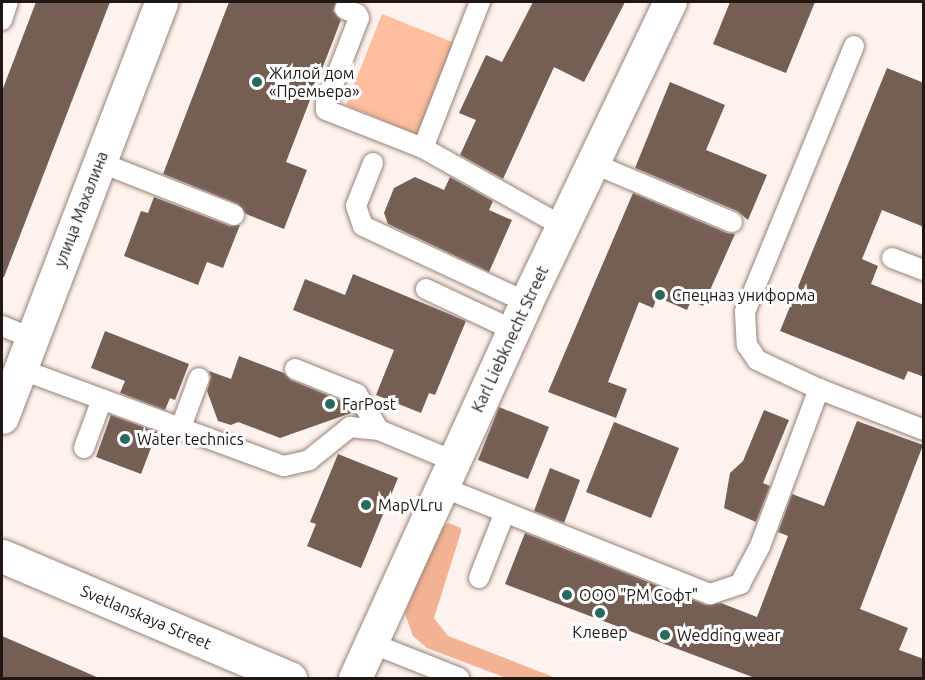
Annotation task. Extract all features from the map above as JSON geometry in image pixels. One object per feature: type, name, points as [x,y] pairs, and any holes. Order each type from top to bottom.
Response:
[{"type":"street","name":"улица Махалина","points":[[2,417],[161,2]]},
{"type":"street","name":"Karl Liebknecht Street","points":[[355,678],[519,316],[670,2]]},
{"type":"street","name":"Svetlanskaya Street","points":[[2,556],[290,678]]},
{"type":"lane","points":[[2,20],[8,2]]},
{"type":"lane","points":[[423,148],[480,2]]},
{"type":"lane","points":[[345,9],[357,14],[359,18],[326,103],[327,110],[423,148],[562,226]]},
{"type":"lane","points":[[854,46],[745,312],[747,345],[757,360],[819,389],[924,430]]},
{"type":"lane","points":[[99,162],[234,215]]},
{"type":"lane","points":[[373,163],[356,206],[363,226],[519,316]]},
{"type":"lane","points":[[592,163],[732,222]]},
{"type":"lane","points":[[892,258],[924,270]]},
{"type":"lane","points":[[426,289],[519,316]]},
{"type":"lane","points":[[2,326],[32,338]]},
{"type":"lane","points":[[20,369],[284,466],[309,460],[350,427],[379,430]]},
{"type":"lane","points":[[295,369],[357,394],[379,430],[505,512],[710,594],[740,584],[760,546],[819,389]]},
{"type":"lane","points":[[181,427],[199,378]]},
{"type":"lane","points":[[84,448],[102,399]]},
{"type":"lane","points":[[478,578],[505,512]]},
{"type":"lane","points":[[371,643],[459,678]]},
{"type":"shaded area","points":[[382,14],[457,44],[421,136],[346,105]]},
{"type":"shaded area","points":[[449,523],[461,528],[461,532],[434,618],[448,636],[556,678],[506,678],[427,648],[413,636],[405,614],[436,531]]},
{"type":"building","points":[[36,2],[110,2],[4,277],[2,277],[2,91]]},
{"type":"building","name":"Жилой дом «Премьера»","points":[[229,2],[336,2],[333,11],[341,20],[286,162],[307,170],[284,229],[246,214],[238,204],[163,174]]},
{"type":"building","points":[[533,2],[625,2],[584,82],[554,67],[503,179],[460,155],[476,120],[459,113],[486,55],[502,62]]},
{"type":"building","points":[[730,2],[815,2],[786,73],[713,44]]},
{"type":"building","points":[[887,68],[924,83],[924,227],[882,210],[862,259],[878,266],[871,284],[924,305],[924,377],[908,371],[904,380],[780,331]]},
{"type":"building","points":[[670,82],[725,105],[706,150],[767,175],[748,220],[737,211],[635,168]]},
{"type":"building","points":[[415,177],[444,190],[450,177],[493,201],[489,210],[512,220],[489,272],[388,224],[384,213],[394,188]]},
{"type":"building","points":[[633,193],[727,233],[735,234],[703,306],[691,301],[687,310],[657,297],[653,308],[639,302],[608,382],[627,389],[616,418],[548,392]]},
{"type":"building","points":[[154,197],[230,226],[240,225],[223,268],[207,262],[198,285],[124,256],[141,211],[148,213]]},
{"type":"building","points":[[353,274],[466,321],[435,395],[429,393],[421,413],[376,395],[394,350],[293,310],[305,279],[345,295]]},
{"type":"building","points":[[105,331],[189,364],[175,400],[170,398],[165,410],[120,393],[125,381],[91,368]]},
{"type":"building","points":[[239,356],[284,373],[291,380],[349,404],[354,412],[280,438],[238,422],[231,425],[218,421],[207,391],[211,377],[209,371],[231,379]]},
{"type":"building","points":[[499,407],[549,427],[528,479],[478,460]]},
{"type":"building","points":[[764,410],[789,420],[763,483],[770,486],[756,522],[724,508],[730,473],[743,461]]},
{"type":"building","points":[[111,415],[157,432],[141,474],[96,457]]},
{"type":"building","points":[[857,421],[923,445],[860,609],[908,628],[899,650],[924,659],[924,678],[755,678],[505,584],[525,533],[706,605],[721,603],[757,617],[788,536],[778,532],[792,494],[824,506]]},
{"type":"building","points":[[614,422],[679,448],[651,518],[586,492]]},
{"type":"building","points":[[338,454],[398,478],[361,568],[307,546],[316,524],[310,522]]},
{"type":"building","points":[[550,468],[580,480],[564,523],[534,511]]},
{"type":"building","points":[[2,636],[99,678],[2,678]]},
{"type":"place","name":"Жилой дом «Премьера»","points":[[257,82]]},
{"type":"place","name":"Спецназ униформа","points":[[660,295]]},
{"type":"place","name":"FarPost","points":[[330,404]]},
{"type":"place","name":"Water technics","points":[[125,439]]},
{"type":"place","name":"MapVLru","points":[[366,505]]},
{"type":"place","name":"ООО \"РМ Софт\"","points":[[567,595]]},
{"type":"place","name":"Клевер","points":[[600,613]]},
{"type":"place","name":"Wedding wear","points":[[665,635]]}]
